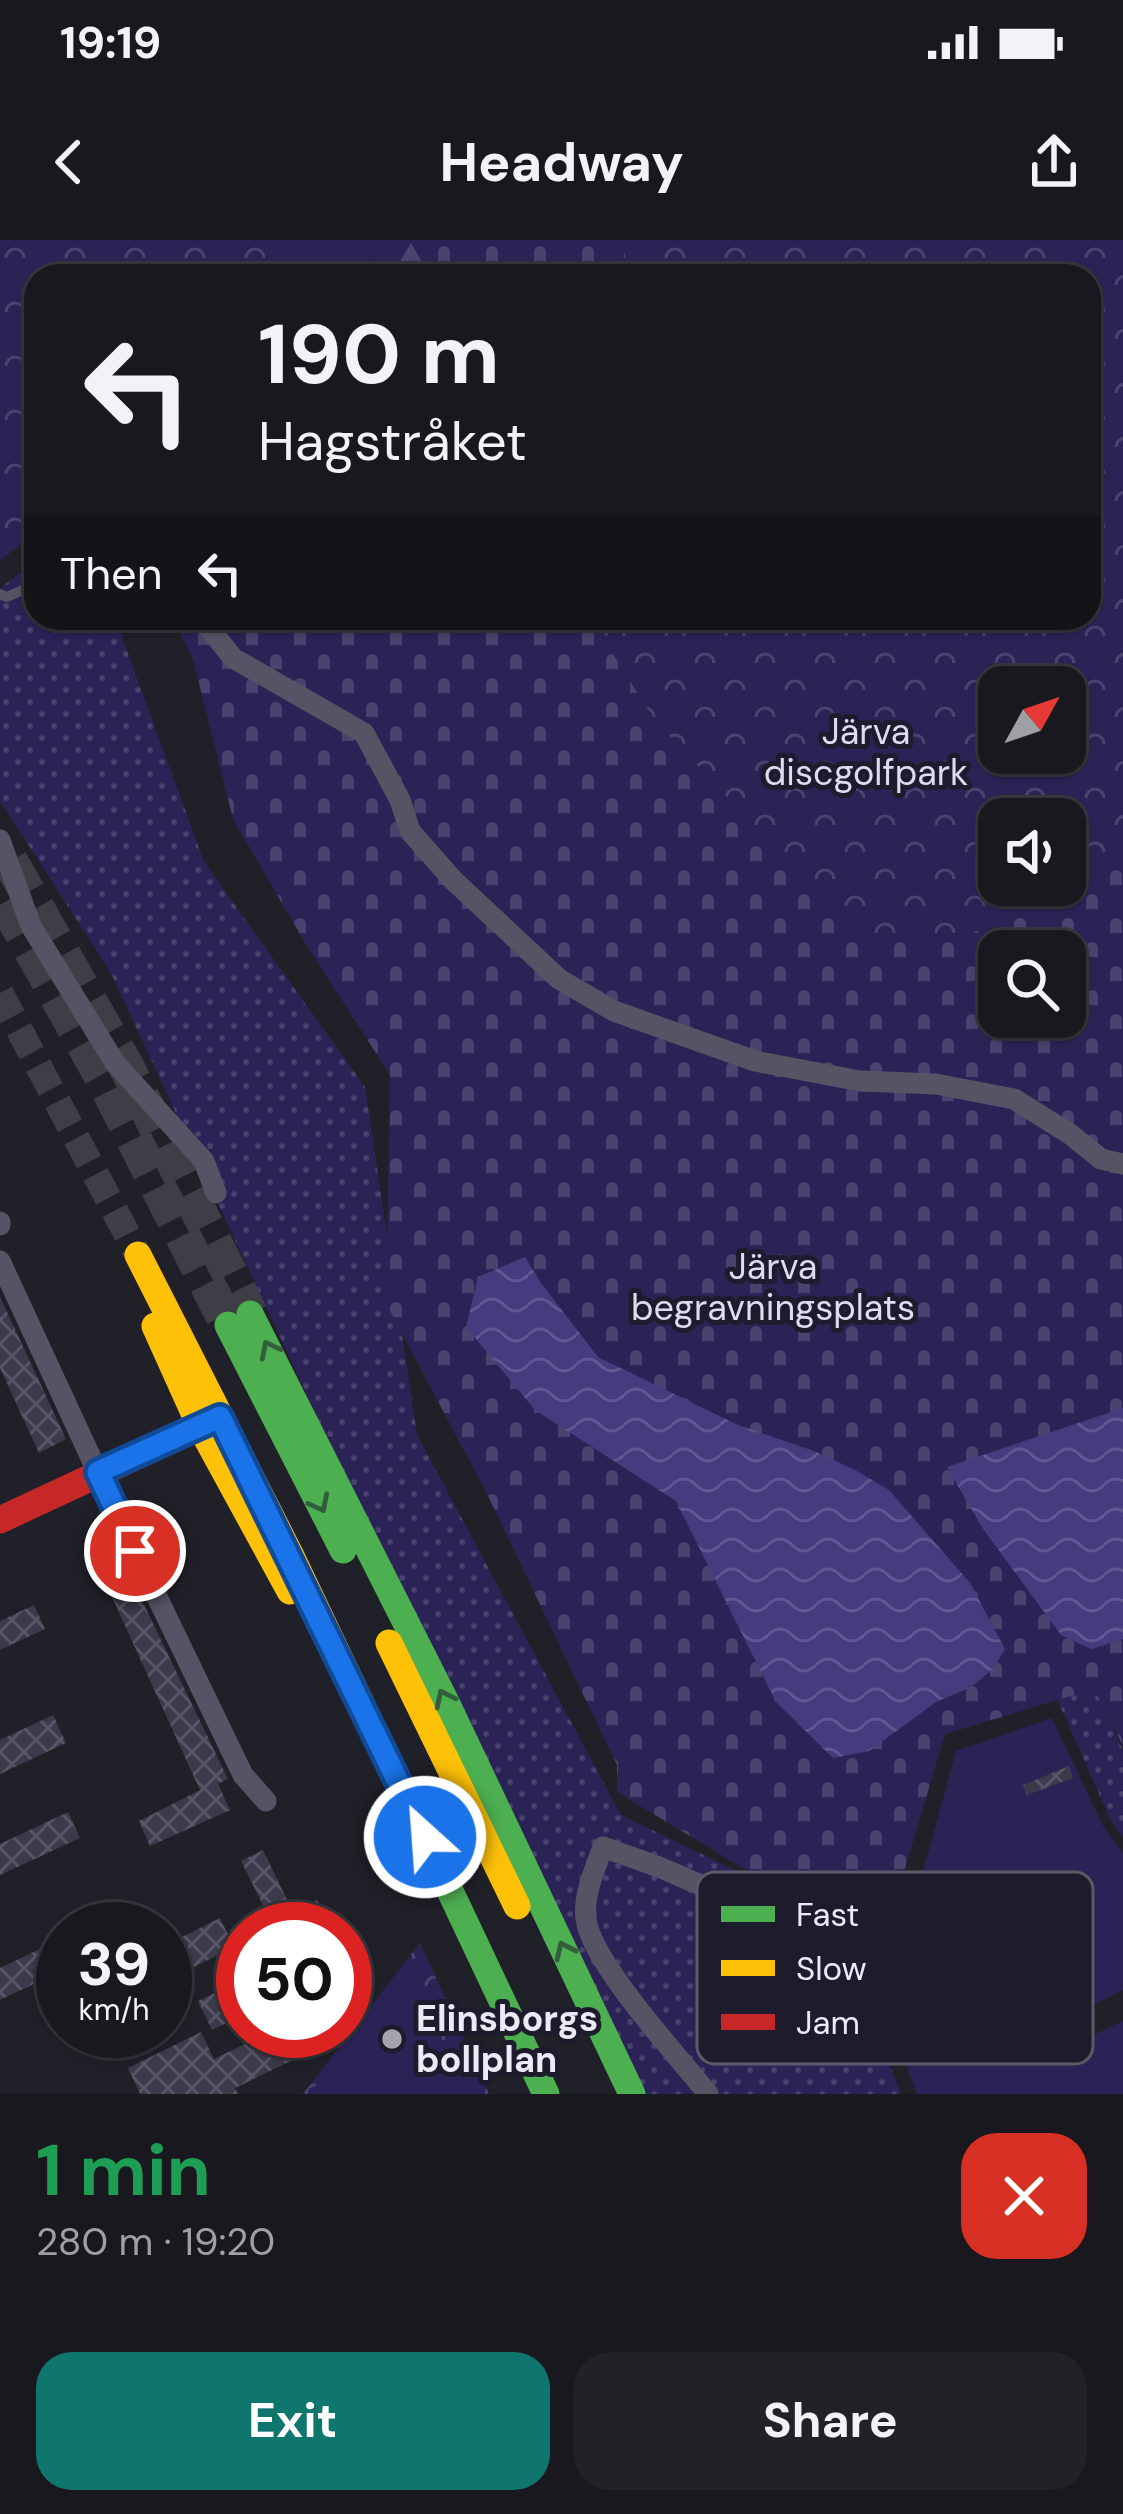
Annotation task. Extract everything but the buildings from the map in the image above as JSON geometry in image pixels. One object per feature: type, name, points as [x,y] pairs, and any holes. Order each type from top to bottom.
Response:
[{"type":"main road","points":[[132,1258],[289,1590],[340,1663],[546,2094]]},
{"type":"main road","points":[[239,1320],[352,1512],[605,2094]]},
{"type":"main road","points":[[0,1520],[210,1422]]},
{"type":"main road","points":[[483,1807],[632,2094]]},
{"type":"street","points":[[211,630],[233,658],[364,733],[400,800],[410,831],[453,880],[559,979],[614,1011],[755,1061],[860,1082],[936,1084],[1014,1099],[1101,1159],[1123,1164]]},
{"type":"street","points":[[0,840],[31,926],[115,1063],[204,1161],[216,1193]]},
{"type":"street","points":[[0,1261],[243,1775],[266,1801]]},
{"type":"street","points":[[697,1883],[603,1847],[585,1915],[590,1937],[604,1962],[708,2094]]},
{"type":"green space","points":[[0,240],[263,240],[266,264],[24,264],[24,543],[0,560]]},
{"type":"green space","points":[[263,240],[369,240],[371,264],[266,264]]},
{"type":"green space","points":[[369,240],[611,240],[603,264],[371,264]]},
{"type":"green space","name":"Järva begravningsplats","points":[[446,240],[1123,240],[1123,1746],[1094,1689],[945,1734],[904,1872],[750,1872],[617,1792],[617,1765],[487,1494],[386,1303],[390,1075],[233,819],[193,659],[179,630],[1101,630],[1101,264],[417,264]]},
{"type":"green space","name":"Järva discgolfpark","points":[[626,240],[1123,240],[1123,854],[1098,880],[1086,885],[1086,798],[978,798],[978,906],[1036,906],[965,936],[860,939],[654,719],[598,630],[1101,630],[1101,264],[623,264]]},
{"type":"green space","points":[[24,570],[24,630],[119,630],[204,862],[365,1087],[417,1435],[621,1815],[739,1872],[697,1872],[697,2064],[890,2064],[901,2094],[628,2094],[111,973],[0,801],[0,588]]},
{"type":"green space","points":[[1095,1688],[1123,1751],[1123,1837],[1112,1823],[1057,1699]]},
{"type":"green space","points":[[1052,1718],[1103,1826],[1123,1853],[1123,1990],[1093,2003],[1093,1872],[923,1872],[956,1751]]},
{"type":"green space","name":"Elinsborgs bollplan","points":[[420,1943],[489,2094],[303,2094],[331,2058],[372,2058],[372,2005]]},
{"type":"green space","name":"Elinsborgs bollplan","points":[[399,1975],[409,1984],[458,2094],[309,2094],[336,2058],[372,2058],[372,2011]]},
{"type":"green space","points":[[1123,2021],[1123,2094],[917,2094],[906,2064],[1093,2064],[1093,2035]]},
{"type":"water","points":[[525,1257],[598,1357],[738,1425],[814,1451],[889,1490],[970,1583],[1005,1649],[993,1669],[971,1687],[936,1702],[869,1751],[833,1758],[776,1702],[676,1501],[535,1410],[466,1327],[478,1277]]},
{"type":"water","points":[[1123,1408],[1123,1639],[1091,1649],[1061,1635],[983,1529],[947,1467]]},
{"type":"tunnel","points":[[10,861],[127,1068],[250,1314]]},
{"type":"tunnel","points":[[5,902],[104,1080],[228,1325]]},
{"type":"tunnel","points":[[0,993],[138,1255]]},
{"type":"traffic: fast","points":[[250,1314],[446,1702],[632,2094]]},
{"type":"traffic: fast","points":[[228,1325],[343,1550]]},
{"type":"traffic: fast","points":[[417,1821],[546,2094]]},
{"type":"traffic: slow","points":[[138,1255],[290,1554],[417,1821]]},
{"type":"traffic: slow","points":[[155,1326],[200,1426],[290,1591]]},
{"type":"traffic: slow","points":[[389,1643],[517,1906]]},
{"type":"traffic: jam","points":[[0,1520],[214,1420]]},
{"type":"place","name":"Elinsborgs bollplan","points":[[392,2039]]},
{"type":"route","points":[[135,1551],[98,1472],[220,1417],[425,1837]]}]
